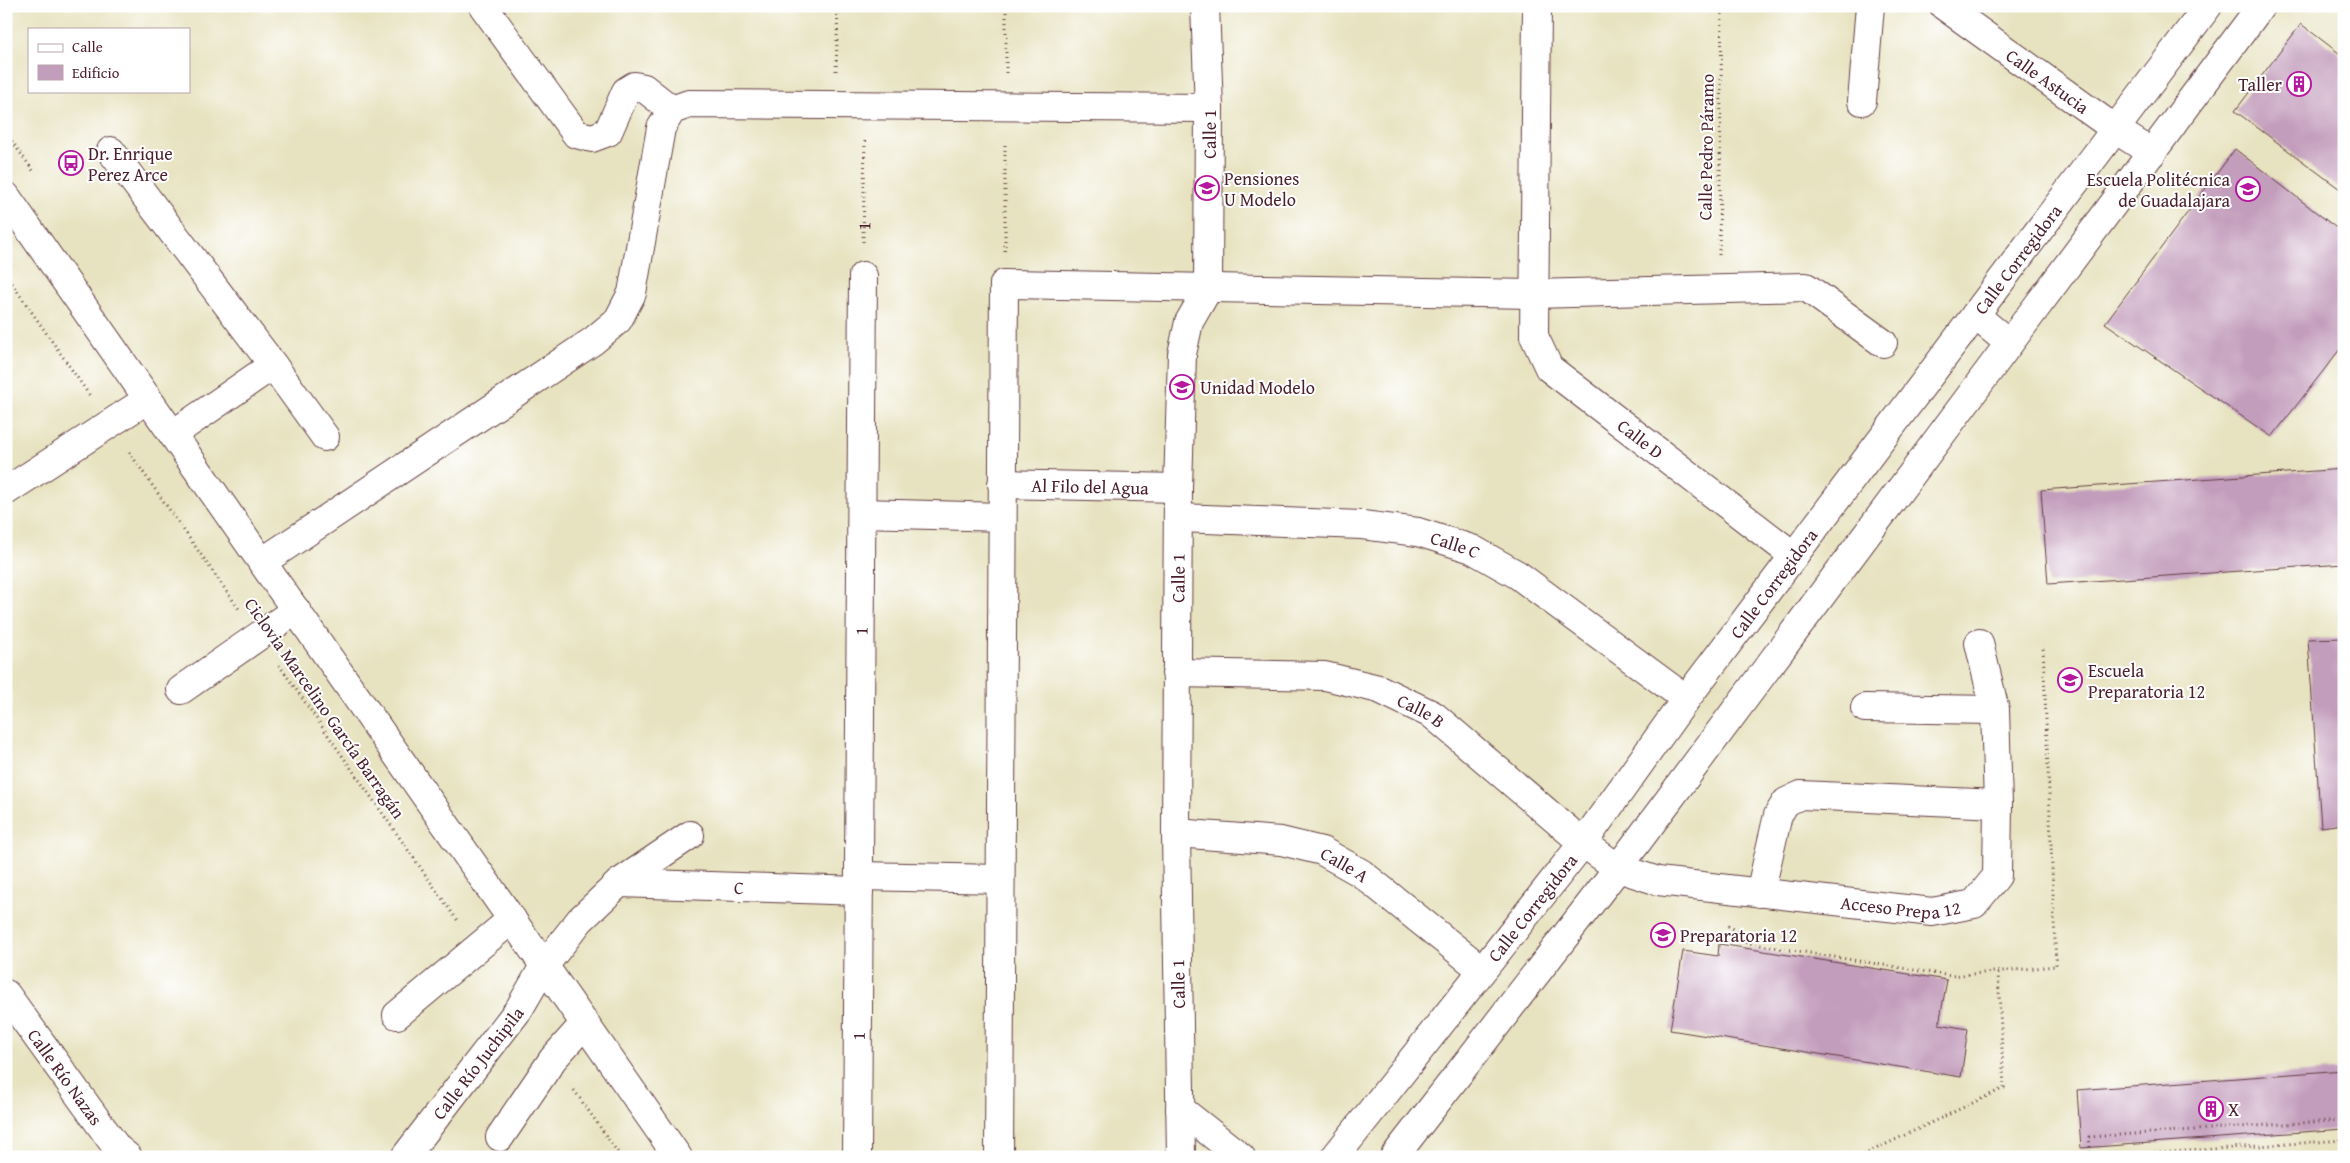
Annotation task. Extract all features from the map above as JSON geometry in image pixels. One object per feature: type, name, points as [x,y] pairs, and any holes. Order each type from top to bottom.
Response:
[{"type":"street","points":[[483,6],[576,134],[592,138],[608,132],[626,91],[634,86],[644,88],[672,110]]},
{"type":"street","name":"Calle 1","points":[[1181,1157],[1176,833],[1178,488],[1182,354],[1189,322],[1208,288],[1209,108],[1205,6]]},
{"type":"street","points":[[1532,294],[1537,6]]},
{"type":"street","points":[[1862,101],[1870,6]]},
{"type":"street","name":"Calle Astucia","points":[[1944,6],[2115,129],[2152,153]]},
{"type":"street","name":"Calle Corregidora","points":[[1335,1157],[1584,843],[1686,699],[2208,6]]},
{"type":"street","points":[[1394,1157],[1618,868],[2262,6]]},
{"type":"street","points":[[262,562],[594,341],[618,320],[632,293],[661,128],[672,110],[689,104],[1209,108]]},
{"type":"street","points":[[111,151],[273,365],[325,437]]},
{"type":"street","points":[[6,196],[678,1157]]},
{"type":"street","name":"1","points":[[857,1157],[863,276]]},
{"type":"street","points":[[999,1157],[1004,284],[1532,294],[1806,287],[1883,343]]},
{"type":"street","name":"Calle D","points":[[1532,294],[1534,336],[1549,368],[1794,556]]},
{"type":"street","points":[[1975,315],[2009,343]]},
{"type":"street","points":[[173,434],[273,365]]},
{"type":"street","points":[[6,491],[148,399]]},
{"type":"street","name":"Al Filo del Agua","points":[[1002,484],[1178,488]]},
{"type":"street","points":[[862,513],[1002,517]]},
{"type":"street","name":"Calle C","points":[[1178,518],[1362,525],[1418,532],[1472,549],[1518,575],[1686,699]]},
{"type":"street","points":[[181,690],[296,610]]},
{"type":"street","name":"Acceso Prepa 12","points":[[1618,868],[1658,881],[1932,912],[1974,904],[1997,876],[1998,804],[1995,710],[1979,643]]},
{"type":"street","name":"Calle B","points":[[1176,673],[1325,676],[1379,689],[1433,714],[1584,843],[1618,868]]},
{"type":"street","points":[[1865,708],[1995,710]]},
{"type":"street","points":[[1760,892],[1778,815],[1786,802],[1801,795],[1998,804]]},
{"type":"street","name":"Calle A","points":[[1176,833],[1280,841],[1322,851],[1361,873],[1482,970]]},
{"type":"street","points":[[544,966],[580,920],[619,883],[690,834]]},
{"type":"street","name":"C","points":[[619,883],[859,883],[1000,879]]},
{"type":"street","points":[[397,1015],[512,919]]},
{"type":"street","name":"Calle Río Juchipila","points":[[405,1157],[519,1009],[544,966]]},
{"type":"street","name":"Calle Río Nazas","points":[[6,994],[118,1154]]},
{"type":"street","points":[[500,1136],[553,1059],[585,1023]]},
{"type":"street","points":[[1180,1109],[1241,1157]]},
{"type":"path","points":[[6,12],[10,6]]},
{"type":"path","points":[[836,104],[838,6]]},
{"type":"path","points":[[1004,284],[1006,6]]},
{"type":"path","name":"Calle Pedro Páramo","points":[[1718,288],[1722,6]]},
{"type":"path","name":"1","points":[[863,276],[865,105]]},
{"type":"path","name":"Ciclovia Marcelino García Barragán","points":[[6,275],[476,949]]},
{"type":"path","points":[[1858,1157],[2004,1088],[1998,972]]},
{"type":"path","points":[[553,1059],[621,1157]]},
{"type":"path","points":[[2091,1157],[2089,1137],[2344,1120]]},
{"type":"path","points":[[2100,1157],[2344,1140]]},
{"type":"building","name":"Taller","points":[[2301,24],[2344,57],[2344,192],[2235,111]]},
{"type":"building","points":[[2235,149],[2344,234],[2344,344],[2272,437],[2105,323]]},
{"type":"building","points":[[2344,469],[2344,564],[2048,584],[2041,490]]},
{"type":"building","points":[[2344,638],[2344,824],[2321,827],[2308,639]]},
{"type":"building","points":[[1719,944],[1947,980],[1939,1024],[1968,1029],[1961,1077],[1670,1030],[1683,951],[1718,956]]},
{"type":"building","name":"X","points":[[2344,1070],[2344,1129],[2081,1148],[2077,1090]]},
{"type":"place","name":"Taller","points":[[2299,84]]},
{"type":"place","name":"Dr. Enrique Perez Arce","points":[[71,163]]},
{"type":"place","name":"Pensiones U Modelo","points":[[1207,188]]},
{"type":"place","name":"Escuela Politécnica de Guadalajara","points":[[2248,189]]},
{"type":"place","name":"Unidad Modelo","points":[[1182,387]]},
{"type":"place","name":"Escuela Preparatoria 12","points":[[2070,680]]},
{"type":"place","name":"Preparatoria 12","points":[[1663,935]]},
{"type":"place","name":"X","points":[[2211,1109]]}]
